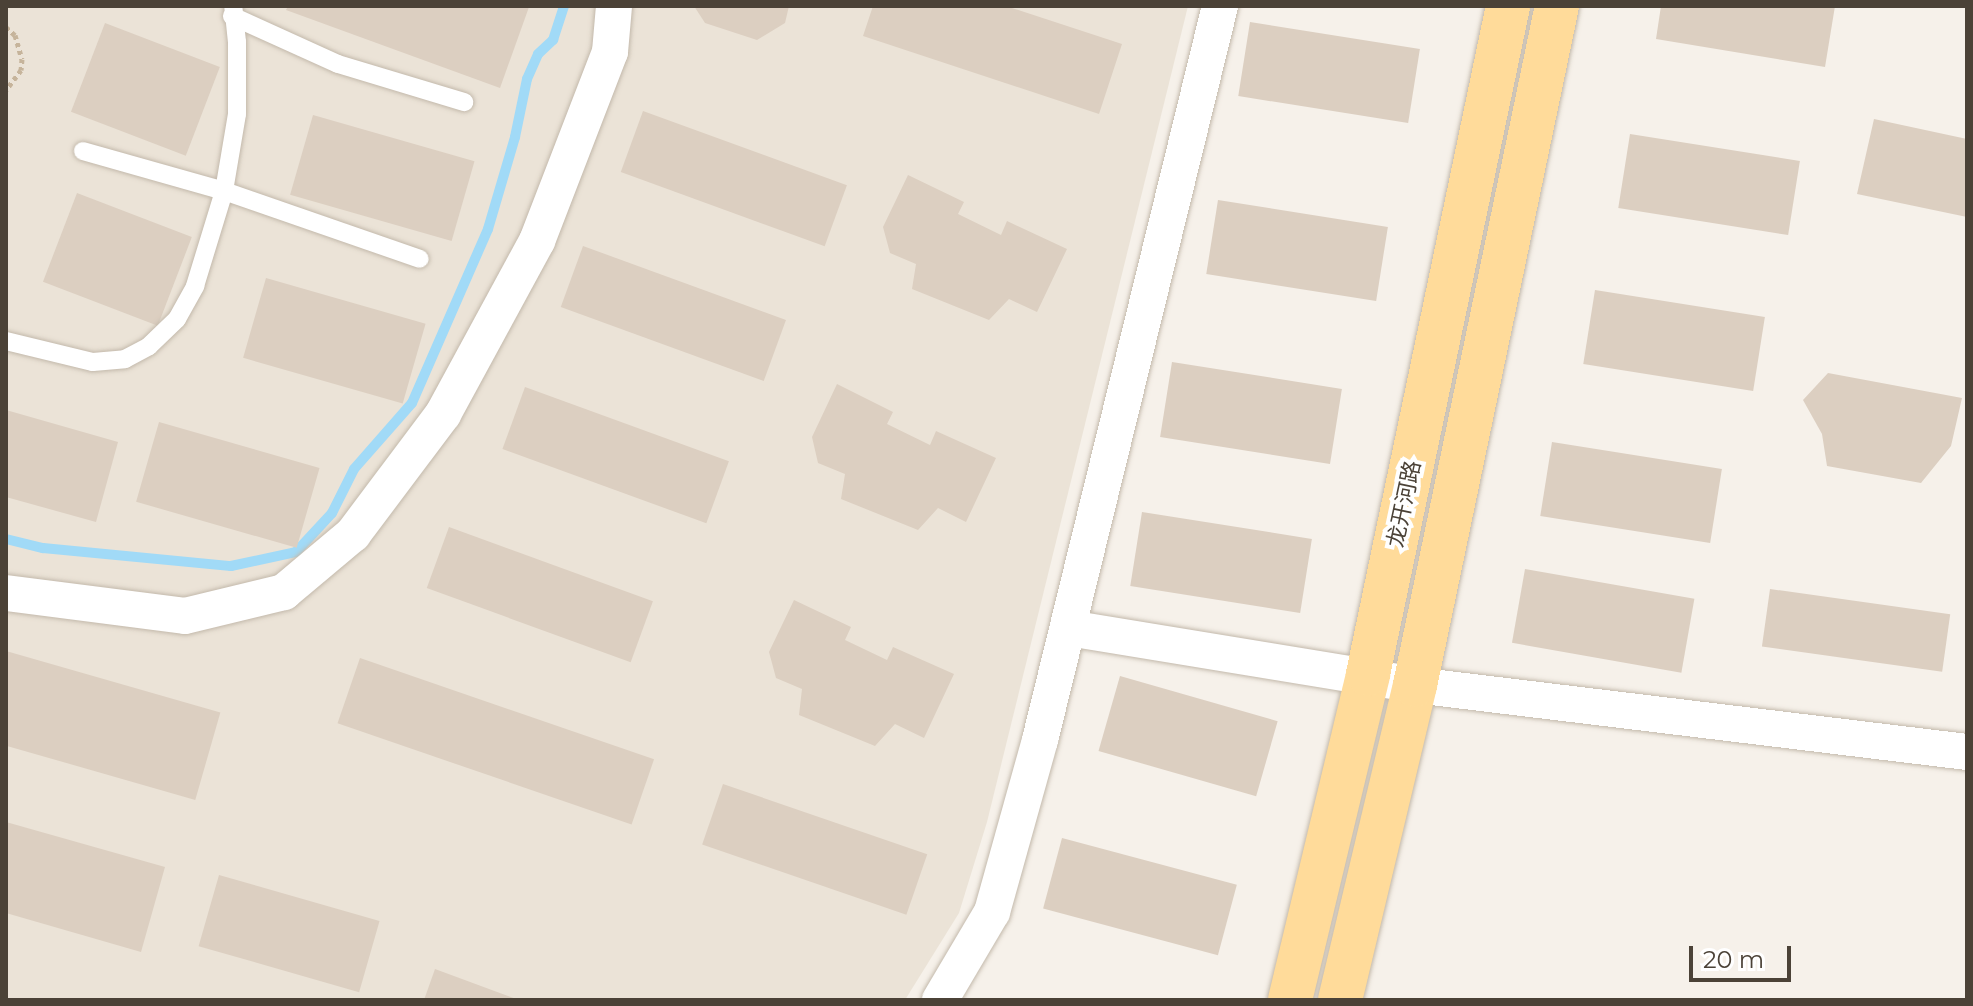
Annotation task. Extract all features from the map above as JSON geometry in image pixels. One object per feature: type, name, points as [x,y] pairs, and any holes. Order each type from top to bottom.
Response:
[{"type":"main road","name":"龙开河路","points":[[1290,1000],[1368,674],[1508,6]]},
{"type":"main road","points":[[1340,1000],[1415,685],[1557,6]]},
{"type":"street","points":[[6,593],[185,616],[284,592],[353,534],[443,414],[537,241],[610,52],[614,6]]},
{"type":"street","points":[[940,1000],[992,912],[1068,628],[1220,6]]},
{"type":"street","points":[[1068,628],[1368,674],[1415,685],[1967,752]]},
{"type":"lane","points":[[232,11],[338,64],[464,102]]},
{"type":"lane","points":[[6,341],[93,362],[125,359],[149,346],[177,319],[195,286],[224,191],[237,114],[237,42],[232,11]]},
{"type":"lane","points":[[83,151],[224,191],[420,259]]},
{"type":"path","points":[[6,27],[15,35],[22,59],[21,70],[6,90]]},
{"type":"shaded area","points":[[6,6],[1188,6],[987,822],[959,913],[905,1000],[6,1000]]},
{"type":"building","points":[[288,6],[529,7],[500,88],[286,10]]},
{"type":"building","points":[[694,6],[789,6],[785,23],[757,40],[705,23]]},
{"type":"building","points":[[873,6],[1006,6],[1122,44],[1099,114],[863,36]]},
{"type":"building","points":[[1661,6],[1835,6],[1825,67],[1656,39]]},
{"type":"building","points":[[1250,22],[1420,49],[1408,123],[1238,96]]},
{"type":"building","points":[[105,23],[220,67],[186,156],[71,112]]},
{"type":"building","points":[[643,111],[847,185],[825,246],[621,172]]},
{"type":"building","points":[[313,115],[474,161],[452,241],[290,195]]},
{"type":"building","points":[[1874,119],[1967,139],[1967,217],[1857,194]]},
{"type":"building","points":[[1630,134],[1800,161],[1788,235],[1618,208]]},
{"type":"building","points":[[908,175],[964,202],[958,214],[1001,235],[1007,221],[1067,249],[1037,312],[1009,299],[989,320],[912,289],[916,264],[890,253],[883,227]]},
{"type":"building","points":[[77,193],[192,237],[158,326],[43,282]]},
{"type":"building","points":[[1218,200],[1388,227],[1376,301],[1206,274]]},
{"type":"building","points":[[583,246],[786,320],[764,381],[561,307]]},
{"type":"building","points":[[266,278],[426,324],[403,404],[243,358]]},
{"type":"building","points":[[1595,290],[1765,317],[1753,391],[1583,364]]},
{"type":"building","points":[[1172,362],[1342,389],[1330,464],[1160,437]]},
{"type":"building","points":[[1828,373],[1962,398],[1951,446],[1921,483],[1827,466],[1822,434],[1803,400]]},
{"type":"building","points":[[837,384],[893,412],[887,424],[930,445],[936,431],[996,458],[966,522],[938,508],[918,530],[841,499],[845,474],[818,463],[812,437]]},
{"type":"building","points":[[525,387],[729,461],[706,523],[502,449]]},
{"type":"building","points":[[6,410],[118,442],[96,522],[6,497]]},
{"type":"building","points":[[159,422],[320,468],[297,548],[136,502]]},
{"type":"building","points":[[1552,442],[1722,469],[1710,543],[1540,516]]},
{"type":"building","points":[[1142,512],[1312,539],[1300,613],[1130,586]]},
{"type":"building","points":[[449,527],[653,601],[631,662],[427,588]]},
{"type":"building","points":[[1525,569],[1694,599],[1681,673],[1512,643]]},
{"type":"building","points":[[1770,589],[1950,614],[1942,672],[1762,646]]},
{"type":"building","points":[[794,600],[851,627],[845,640],[887,660],[893,647],[954,674],[924,738],[895,724],[875,746],[799,715],[802,689],[776,678],[769,652]]},
{"type":"building","points":[[6,651],[220,712],[195,800],[6,746]]},
{"type":"building","points":[[360,658],[654,759],[632,824],[338,723]]},
{"type":"building","points":[[1120,676],[1278,721],[1256,796],[1099,751]]},
{"type":"building","points":[[723,784],[927,854],[906,915],[702,845]]},
{"type":"building","points":[[6,822],[165,867],[141,952],[6,913]]},
{"type":"building","points":[[1062,838],[1237,885],[1218,955],[1043,909]]},
{"type":"building","points":[[219,875],[380,921],[359,992],[199,946]]},
{"type":"building","points":[[435,969],[519,1000],[424,1000]]},
{"type":"waterway","points":[[6,539],[43,548],[231,566],[296,552],[332,513],[354,469],[412,403],[488,229],[515,137],[527,79],[538,54],[553,40],[564,6]]}]
